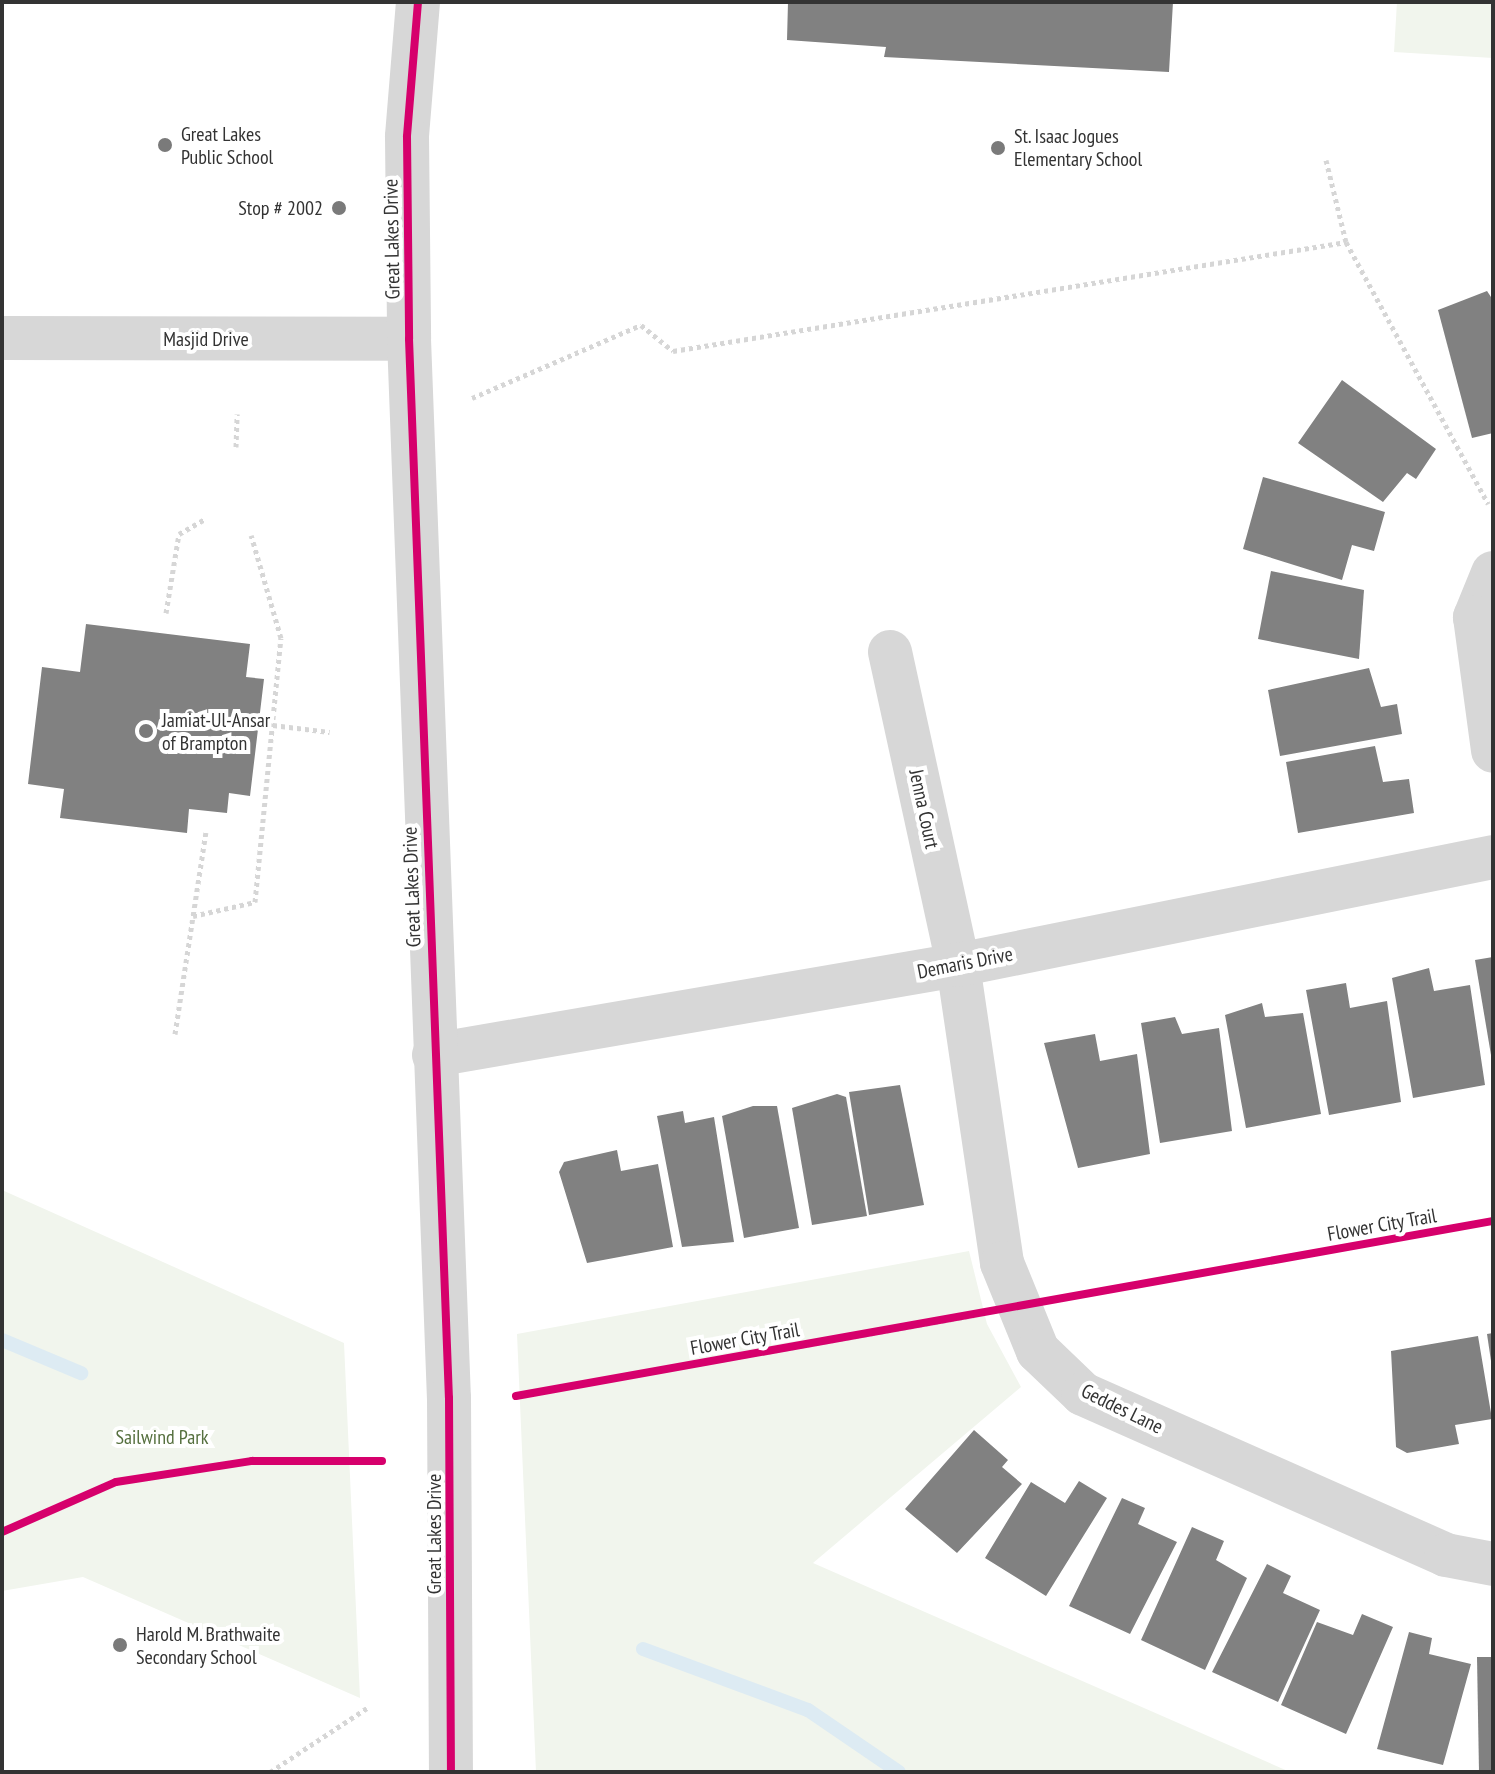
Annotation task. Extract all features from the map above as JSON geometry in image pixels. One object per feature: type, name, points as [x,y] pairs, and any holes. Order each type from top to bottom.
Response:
[{"type":"street","name":"Great Lakes Drive","points":[[418,2],[407,137],[409,339],[449,1398],[451,1772]]},
{"type":"street","name":"Masjid Drive","points":[[2,338],[409,339]]},
{"type":"street","points":[[1493,573],[1475,617],[1493,751]]},
{"type":"street","name":"Jenna Court","points":[[890,652],[958,965]]},
{"type":"street","name":"Demaris Drive","points":[[434,1055],[958,965],[1493,857]]},
{"type":"street","name":"Geddes Lane","points":[[958,965],[1002,1263],[1038,1351],[1083,1394],[1446,1555],[1493,1564]]},
{"type":"path","points":[[1326,160],[1346,242],[1488,504]]},
{"type":"path","points":[[472,398],[641,325],[673,351],[1346,242]]},
{"type":"path","points":[[236,447],[237,414]]},
{"type":"path","points":[[166,613],[179,534],[205,519]]},
{"type":"path","points":[[193,916],[255,902],[281,638],[251,535]]},
{"type":"path","points":[[273,725],[330,732]]},
{"type":"path","points":[[175,1034],[206,832]]},
{"type":"path","points":[[270,1772],[367,1708]]},
{"type":"green space","points":[[1397,2],[1493,2],[1493,58],[1394,52]]},
{"type":"green space","name":"Sailwind Park","points":[[2,1190],[344,1343],[360,1698],[83,1577],[2,1591]]},
{"type":"green space","points":[[969,1251],[987,1324],[1021,1387],[813,1563],[1290,1772],[536,1772],[517,1334]]},
{"type":"building","points":[[788,2],[1173,2],[1169,72],[884,57],[886,47],[787,40]]},
{"type":"building","points":[[1487,291],[1493,300],[1493,433],[1472,438],[1438,310]]},
{"type":"building","points":[[1342,380],[1436,449],[1416,479],[1407,473],[1383,502],[1298,443]]},
{"type":"building","points":[[1263,477],[1385,512],[1374,551],[1352,545],[1342,580],[1243,549]]},
{"type":"building","points":[[1271,571],[1364,590],[1359,659],[1258,639]]},
{"type":"building","name":"Jamiat-Ul-Ansar of Brampton","points":[[86,624],[250,644],[246,677],[264,679],[250,796],[229,793],[227,813],[189,809],[187,833],[60,818],[64,789],[28,784],[42,667],[80,672]]},
{"type":"building","points":[[1369,668],[1381,707],[1397,704],[1402,734],[1280,756],[1268,690]]},
{"type":"building","points":[[1375,746],[1383,782],[1409,779],[1414,813],[1298,833],[1286,762]]},
{"type":"building","points":[[1493,957],[1493,1055],[1491,1055],[1475,960]]},
{"type":"building","points":[[1429,968],[1434,991],[1470,985],[1485,1085],[1413,1098],[1392,978]]},
{"type":"building","points":[[1346,983],[1350,1008],[1387,1001],[1401,1102],[1329,1115],[1306,990]]},
{"type":"building","points":[[1262,1003],[1265,1017],[1303,1013],[1321,1114],[1246,1128],[1225,1015]]},
{"type":"building","points":[[1175,1017],[1182,1034],[1219,1028],[1232,1131],[1160,1143],[1141,1023]]},
{"type":"building","points":[[1095,1034],[1100,1061],[1137,1054],[1150,1154],[1078,1168],[1044,1043]]},
{"type":"building","points":[[900,1085],[924,1205],[869,1215],[849,1092]]},
{"type":"building","points":[[837,1094],[846,1097],[867,1216],[812,1225],[792,1108]]},
{"type":"building","points":[[753,1106],[777,1106],[799,1228],[744,1238],[722,1116]]},
{"type":"building","points":[[683,1111],[685,1123],[714,1117],[734,1242],[682,1247],[657,1116]]},
{"type":"building","points":[[617,1150],[621,1171],[658,1164],[673,1247],[587,1263],[559,1172],[564,1162]]},
{"type":"building","points":[[1493,1333],[1493,1361],[1491,1361],[1487,1334]]},
{"type":"building","points":[[1478,1336],[1492,1419],[1455,1425],[1459,1444],[1407,1453],[1396,1447],[1391,1351]]},
{"type":"building","points":[[974,1430],[1008,1460],[1002,1467],[1022,1484],[957,1553],[905,1509]]},
{"type":"building","points":[[1079,1481],[1107,1498],[1046,1596],[985,1558],[1031,1482],[1065,1503]]},
{"type":"building","points":[[1122,1498],[1145,1508],[1138,1524],[1177,1542],[1130,1634],[1069,1606]]},
{"type":"building","points":[[1192,1527],[1224,1541],[1216,1560],[1247,1578],[1205,1670],[1141,1640]]},
{"type":"building","points":[[1267,1564],[1291,1576],[1283,1593],[1320,1610],[1278,1702],[1212,1672]]},
{"type":"building","points":[[1362,1614],[1393,1627],[1346,1734],[1281,1705],[1317,1622],[1353,1635]]},
{"type":"building","points":[[1409,1632],[1432,1638],[1429,1654],[1471,1664],[1443,1765],[1377,1749]]},
{"type":"building","points":[[1477,1657],[1493,1657],[1493,1772],[1479,1772]]},
{"type":"waterway","points":[[2,1340],[81,1373]]},
{"type":"waterway","points":[[643,1649],[808,1710],[899,1772]]},
{"type":"cycle path","points":[[418,2],[407,137],[409,339],[449,1398],[451,1772]]},
{"type":"cycle path","name":"Flower City Trail","points":[[516,1396],[1493,1221]]},
{"type":"cycle path","points":[[2,1532],[116,1482],[252,1461],[382,1461]]},
{"type":"place","name":"Great Lakes Public School","points":[[165,145]]},
{"type":"place","name":"St. Isaac Jogues Elementary School","points":[[998,148]]},
{"type":"place","name":"Stop # 2002","points":[[339,208]]},
{"type":"place","name":"Jamiat-Ul-Ansar of Brampton","points":[[146,731]]},
{"type":"place","name":"Harold M. Brathwaite Secondary School","points":[[120,1645]]}]
